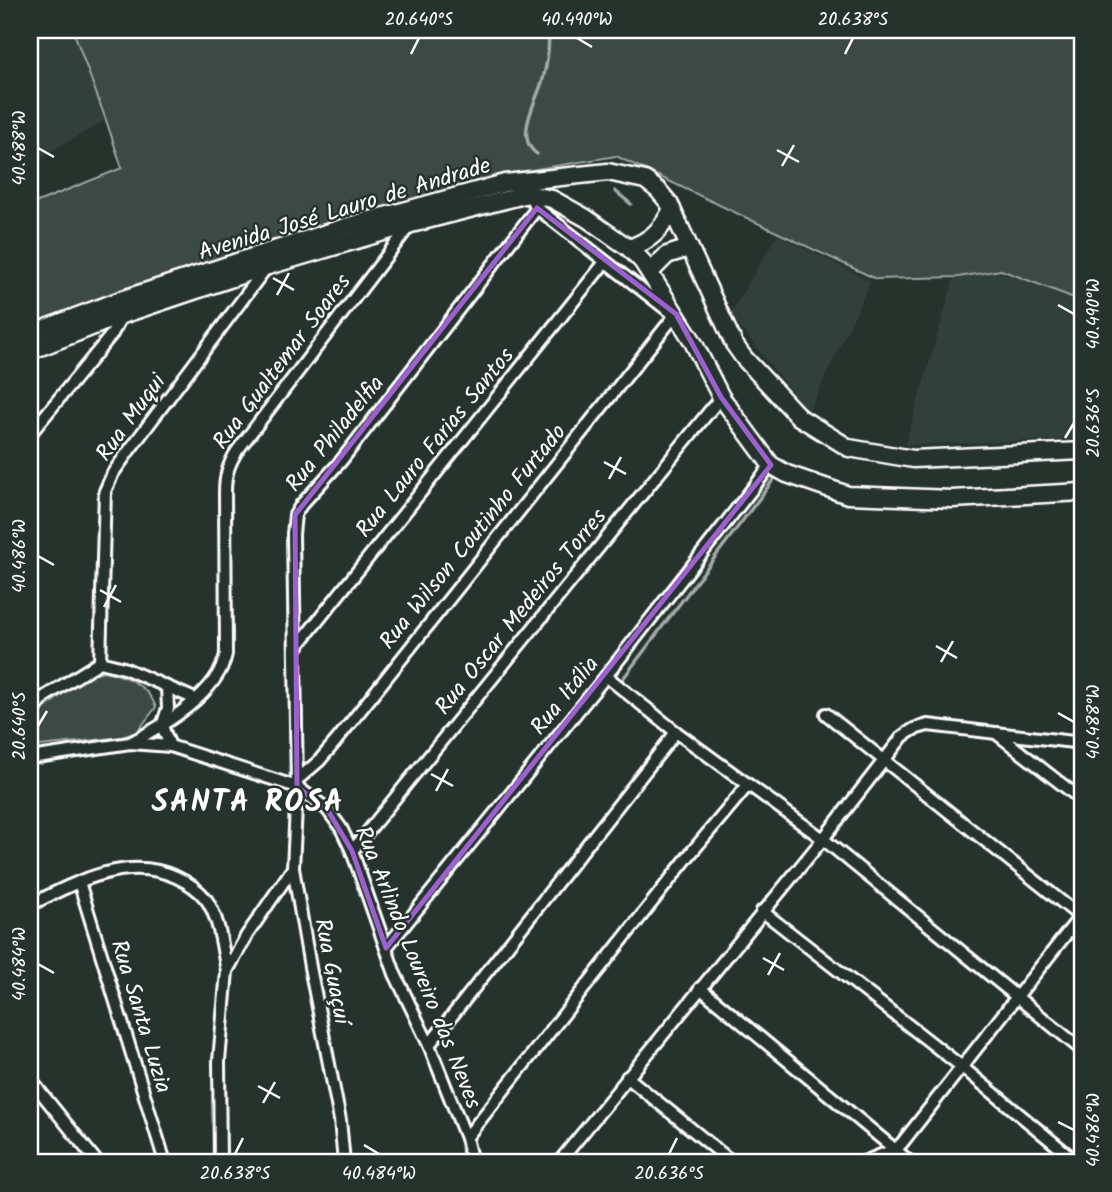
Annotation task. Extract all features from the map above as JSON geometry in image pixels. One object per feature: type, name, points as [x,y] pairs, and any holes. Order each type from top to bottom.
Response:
[{"type":"street","name":"Avenida José Lauro de Andrade","points":[[30,334],[123,299],[345,227],[505,183],[608,172],[645,180],[658,190],[672,209],[717,310],[744,358],[799,417],[849,448],[913,459],[1082,451]]},
{"type":"street","name":"Avenida José Lauro de Andrade","points":[[30,351],[122,315],[268,266],[521,194],[532,201]]},
{"type":"street","points":[[532,201],[552,200],[629,248],[650,272],[676,314],[721,397],[778,469],[848,495],[952,499],[1082,492]]},
{"type":"street","points":[[532,201],[605,262],[676,314]]},
{"type":"street","name":"Rua Philadelfia","points":[[297,783],[293,534],[295,515],[341,461],[532,201]]},
{"type":"street","points":[[629,248],[642,244],[655,235],[672,209]]},
{"type":"street","name":"Rua Gualtemar Soares","points":[[130,743],[162,726],[218,678],[226,654],[225,476],[229,463],[411,224]]},
{"type":"street","points":[[650,272],[667,255],[689,248]]},
{"type":"street","name":"Rua Lauro Farias Santos","points":[[296,648],[605,262]]},
{"type":"street","name":"Rua Muqui","points":[[100,662],[106,491],[113,473],[268,266]]},
{"type":"street","name":"Rua Wilson Coutinho Furtado","points":[[297,783],[337,741],[676,314]]},
{"type":"street","points":[[30,434],[112,334],[122,315]]},
{"type":"street","name":"Rua Oscar Medeiros Torres","points":[[352,851],[721,397]]},
{"type":"street","name":"Rua Itália","points":[[386,948],[778,469]]},
{"type":"street","points":[[30,716],[44,697],[100,662],[124,668],[195,699]]},
{"type":"street","points":[[606,676],[676,732],[822,839],[1082,1050]]},
{"type":"street","points":[[167,688],[168,708],[162,726],[170,746]]},
{"type":"street","points":[[30,698],[44,697]]},
{"type":"street","points":[[826,714],[1082,916],[896,1149],[864,1162]]},
{"type":"street","points":[[560,1162],[903,736],[928,724],[1082,743]]},
{"type":"street","points":[[429,1045],[676,732]]},
{"type":"street","points":[[996,733],[1082,800]]},
{"type":"street","name":"Rua Arlindo Loureiro das Neves","points":[[30,758],[130,743],[170,746],[297,783],[327,810],[341,828],[352,851],[396,974],[429,1045],[466,1138],[472,1162]]},
{"type":"street","name":"Rua Guaçuí","points":[[297,783],[293,869],[340,1120],[344,1162]]},
{"type":"street","points":[[466,1138],[748,785]]},
{"type":"street","points":[[30,905],[106,872],[134,868],[163,871],[187,882],[206,899],[216,923],[227,971],[219,1061],[220,1162]]},
{"type":"street","points":[[227,971],[247,935],[293,869]]},
{"type":"street","name":"Rua Santa Luzia","points":[[79,882],[165,1162]]},
{"type":"street","points":[[762,911],[962,1067],[1077,1162]]},
{"type":"street","points":[[700,988],[910,1162]]},
{"type":"street","points":[[627,1077],[732,1162]]},
{"type":"street","points":[[30,1079],[97,1162]]},
{"type":"highlighted area","points":[[537,208],[676,314],[721,397],[771,465],[386,948],[352,851],[327,809],[297,787],[295,515]]},
{"type":"shaded area","points":[[30,30],[73,30],[106,120],[30,163]]},
{"type":"shaded area","points":[[73,30],[1082,30],[1082,301],[1001,270],[958,277],[876,279],[616,156],[500,175],[30,331],[30,205],[122,168]]},
{"type":"shaded area","points":[[777,235],[871,281],[808,413],[730,314]]},
{"type":"shaded area","points":[[1001,273],[1082,301],[1082,439],[905,445],[955,275]]},
{"type":"shaded area","points":[[103,671],[134,682],[152,699],[156,707],[137,732],[122,737],[40,746],[30,742],[30,731],[44,709],[84,677]]},
{"type":"waterway","points":[[537,154],[530,147],[527,129],[544,73],[548,30]]},
{"type":"waterway","points":[[615,191],[631,204]]},
{"type":"waterway","points":[[622,680],[777,475]]},
{"type":"district","name":"SANTA ROSA","points":[[248,801]]}]
